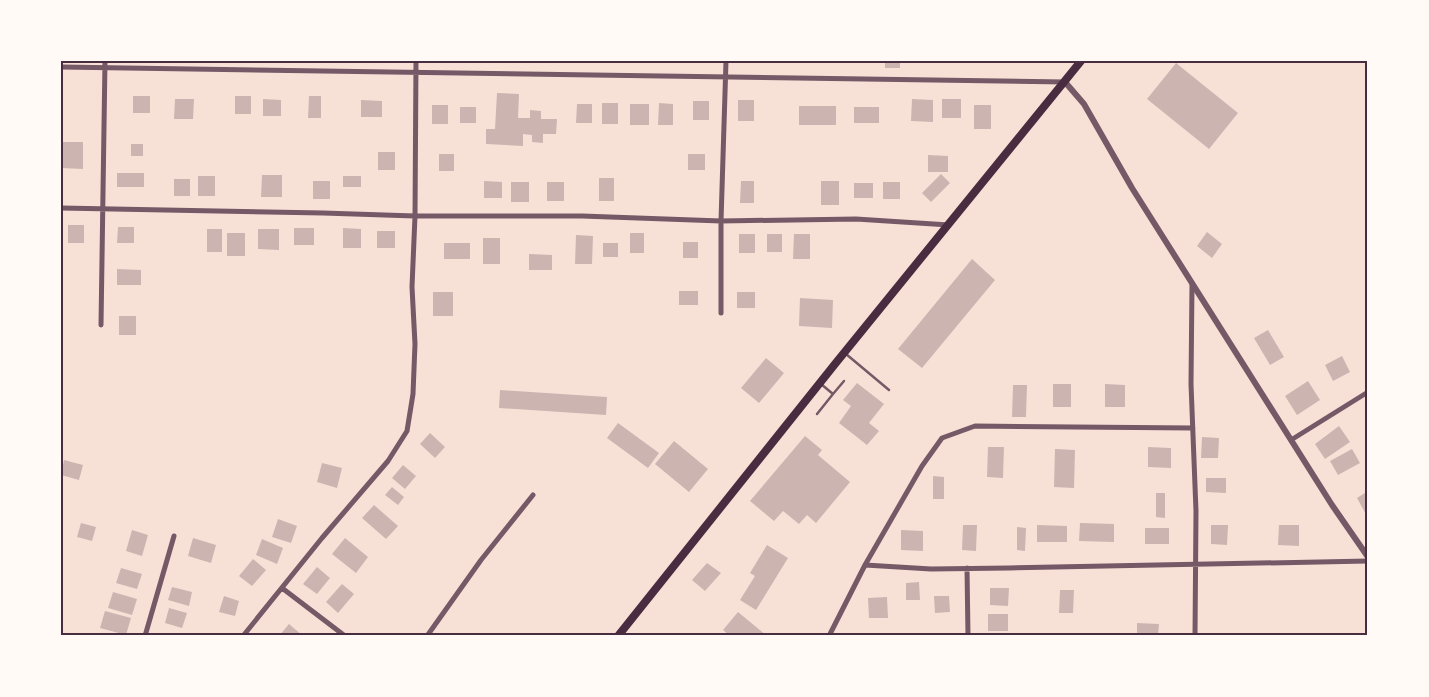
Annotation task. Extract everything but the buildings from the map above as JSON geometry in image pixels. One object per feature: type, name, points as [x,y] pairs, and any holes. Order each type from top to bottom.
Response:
[{"type":"main road","points":[[618,636],[1081,61]]},
{"type":"street","points":[[101,325],[105,61]]},
{"type":"street","points":[[243,636],[388,461],[407,431],[413,394],[415,344],[412,287],[415,216],[416,61]]},
{"type":"street","points":[[721,312],[721,221],[726,61]]},
{"type":"street","points":[[61,68],[1064,82],[1084,104],[1132,188],[1192,284],[1367,556]]},
{"type":"street","points":[[61,208],[323,212],[415,216],[582,216],[721,221],[856,219],[949,225]]},
{"type":"street","points":[[1192,284],[1196,563],[1195,636]]},
{"type":"street","points":[[1291,440],[1368,392]]},
{"type":"street","points":[[829,636],[865,565],[922,466],[942,438],[975,426],[1193,428]]},
{"type":"street","points":[[427,636],[481,560],[533,495]]},
{"type":"street","points":[[145,636],[174,536]]},
{"type":"street","points":[[865,565],[931,569],[1196,563],[1367,556]]},
{"type":"street","points":[[967,568],[968,636]]},
{"type":"street","points":[[282,588],[345,636]]},
{"type":"lane","points":[[844,353],[889,390]]},
{"type":"lane","points":[[817,414],[844,381]]},
{"type":"lane","points":[[819,384],[833,394]]}]
